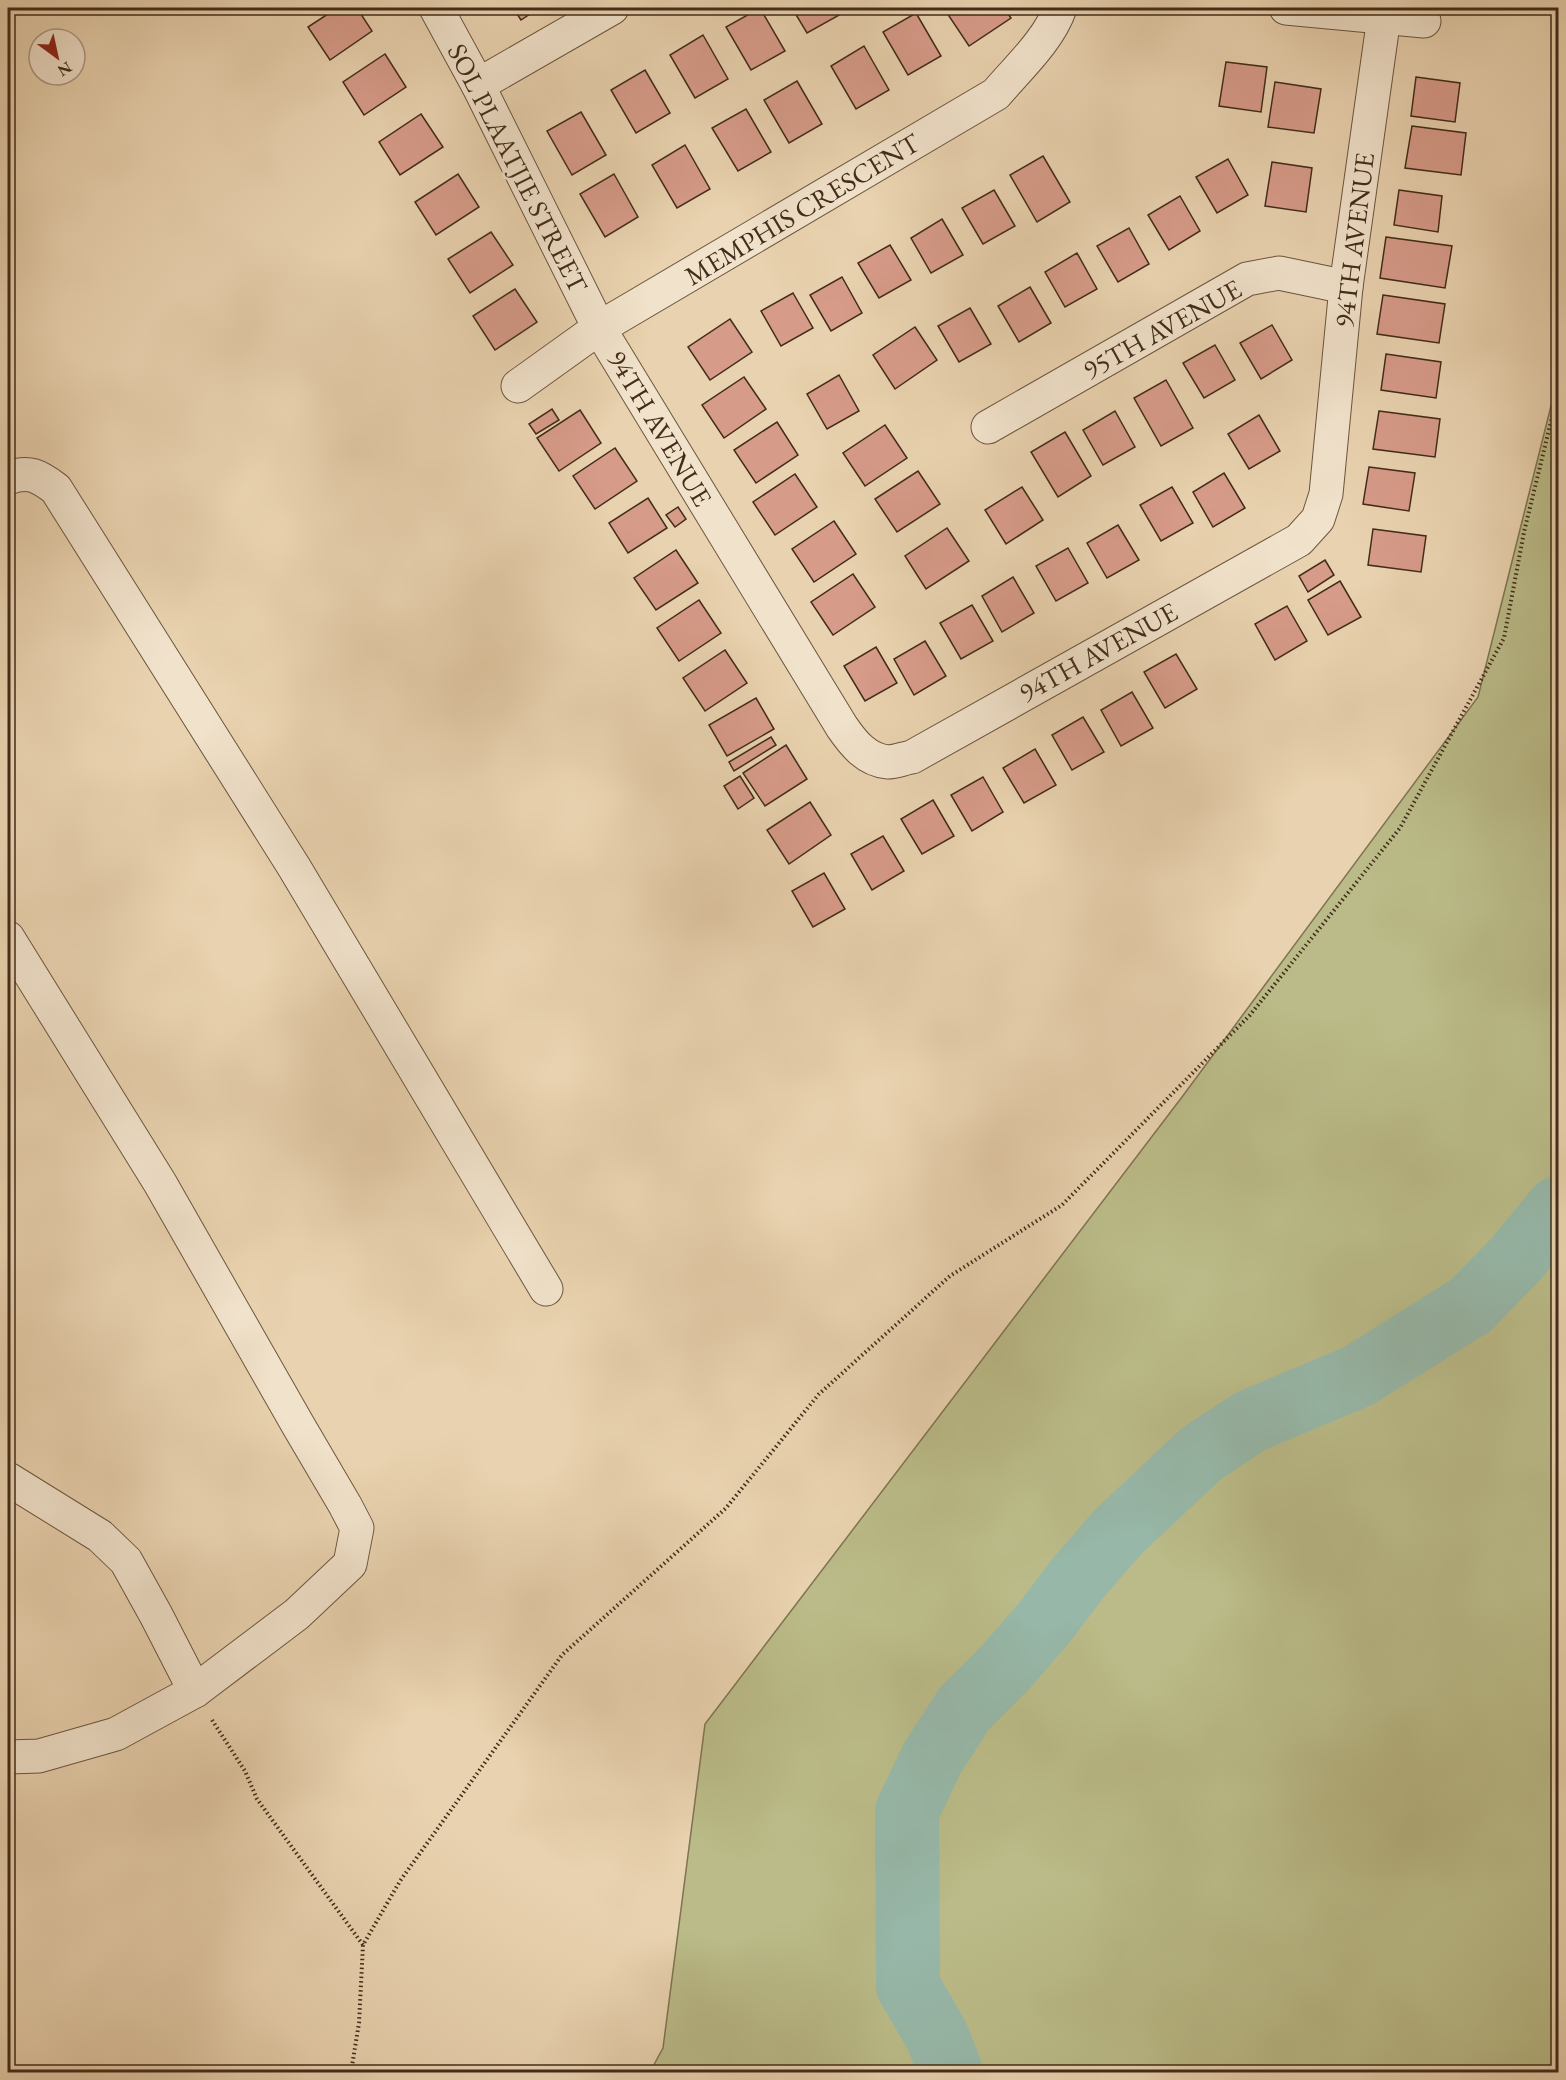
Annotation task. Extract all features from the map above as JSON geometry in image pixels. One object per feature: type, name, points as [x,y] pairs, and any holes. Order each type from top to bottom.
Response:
[{"type":"street","name":"SOL PLAATJIE STREET","points":[[435,8],[478,85],[599,328]]},
{"type":"street","points":[[478,85],[612,8]]},
{"type":"street","name":"MEMPHIS CRESCENT","points":[[518,386],[599,328],[996,94],[1034,50],[1057,17],[1060,8]]},
{"type":"street","points":[[1286,8],[1424,21]]},
{"type":"street","name":"94TH AVENUE","points":[[599,328],[855,746],[868,756],[888,762],[912,757],[1299,540],[1318,519],[1326,494],[1346,287],[1384,17]]},
{"type":"street","name":"95TH AVENUE","points":[[988,427],[1247,279],[1278,273],[1346,287]]},
{"type":"street","points":[[8,478],[17,474],[39,476],[56,489],[294,867],[546,1289]]},
{"type":"street","points":[[8,938],[160,1183],[357,1527],[350,1564],[297,1614],[195,1691],[116,1734],[39,1756],[8,1757]]},
{"type":"street","points":[[8,1479],[100,1536],[126,1562],[195,1691]]},
{"type":"path","points":[[351,2073],[359,2023],[363,1945],[400,1881],[562,1655],[726,1508],[819,1395],[950,1276],[1062,1205],[1250,1015],[1400,828],[1504,638],[1524,532],[1558,393]]},
{"type":"path","points":[[195,1691],[245,1772],[257,1799],[363,1945]]},
{"type":"green space","points":[[1558,378],[1558,2072],[650,2072],[663,2048],[705,1724],[1182,1097],[1478,697]]},
{"type":"building","points":[[337,8],[357,8],[372,31],[330,60],[308,27]]},
{"type":"building","points":[[513,8],[539,8],[521,20]]},
{"type":"building","points":[[760,8],[785,51],[751,70],[726,27]]},
{"type":"building","points":[[792,8],[837,8],[841,14],[807,33]]},
{"type":"building","points":[[955,8],[1004,8],[1011,18],[969,46],[947,13]]},
{"type":"building","points":[[916,13],[941,56],[908,75],[883,32]]},
{"type":"building","points":[[703,35],[728,79],[695,98],[670,55]]},
{"type":"building","points":[[864,46],[889,90],[856,109],[831,66]]},
{"type":"building","points":[[385,54],[406,87],[364,115],[343,82]]},
{"type":"building","points":[[1226,62],[1267,67],[1261,112],[1219,106]]},
{"type":"building","points":[[645,70],[670,113],[636,133],[611,90]]},
{"type":"building","points":[[1416,77],[1460,83],[1455,122],[1411,116]]},
{"type":"building","points":[[797,81],[822,124],[789,143],[764,100]]},
{"type":"building","points":[[1275,82],[1321,89],[1314,133],[1268,127]]},
{"type":"building","points":[[746,109],[771,152],[738,171],[712,128]]},
{"type":"building","points":[[581,112],[606,155],[572,175],[547,131]]},
{"type":"building","points":[[421,114],[443,147],[400,175],[379,142]]},
{"type":"building","points":[[1412,126],[1466,133],[1461,175],[1405,168]]},
{"type":"building","points":[[685,145],[710,189],[677,208],[652,165]]},
{"type":"building","points":[[1043,156],[1070,202],[1037,222],[1010,175]]},
{"type":"building","points":[[1228,159],[1248,195],[1217,213],[1196,177]]},
{"type":"building","points":[[1272,162],[1312,168],[1306,212],[1265,206]]},
{"type":"building","points":[[458,174],[479,207],[436,235],[415,202]]},
{"type":"building","points":[[614,174],[638,217],[605,237],[580,194]]},
{"type":"building","points":[[994,190],[1015,226],[983,244],[962,208]]},
{"type":"building","points":[[1399,190],[1442,196],[1438,232],[1394,225]]},
{"type":"building","points":[[1180,196],[1200,231],[1169,250],[1148,215]]},
{"type":"building","points":[[942,219],[963,255],[931,273],[911,238]]},
{"type":"building","points":[[1129,228],[1149,264],[1118,282],[1097,246]]},
{"type":"building","points":[[491,232],[513,265],[470,293],[448,259]]},
{"type":"building","points":[[1386,237],[1452,246],[1445,288],[1380,278]]},
{"type":"building","points":[[890,245],[911,280],[879,298],[858,263]]},
{"type":"building","points":[[1077,253],[1097,289],[1065,307],[1045,272]]},
{"type":"building","points":[[842,277],[862,313],[831,331],[810,295]]},
{"type":"building","points":[[1030,287],[1051,323],[1019,342],[998,306]]},
{"type":"building","points":[[515,289],[537,322],[495,350],[473,316]]},
{"type":"building","points":[[793,293],[813,328],[781,346],[761,311]]},
{"type":"building","points":[[1383,295],[1445,304],[1439,343],[1377,334]]},
{"type":"building","points":[[970,308],[991,344],[959,362],[938,326]]},
{"type":"building","points":[[730,319],[752,352],[710,380],[688,347]]},
{"type":"building","points":[[1272,325],[1292,360],[1261,379],[1240,343]]},
{"type":"building","points":[[915,327],[937,360],[895,389],[873,355]]},
{"type":"building","points":[[1215,345],[1235,380],[1204,398],[1183,363]]},
{"type":"building","points":[[1386,354],[1441,362],[1436,398],[1381,390]]},
{"type":"building","points":[[839,375],[859,411],[827,429],[807,394]]},
{"type":"building","points":[[744,377],[766,409],[724,438],[702,405]]},
{"type":"building","points":[[1166,380],[1193,428],[1161,446],[1134,398]]},
{"type":"building","points":[[552,409],[559,420],[536,434],[529,424]]},
{"type":"building","points":[[580,410],[601,443],[559,471],[537,438]]},
{"type":"building","points":[[1115,411],[1135,447],[1103,465],[1083,430]]},
{"type":"building","points":[[1379,411],[1440,419],[1435,457],[1373,449]]},
{"type":"building","points":[[1259,415],[1280,451],[1249,469],[1228,434]]},
{"type":"building","points":[[777,422],[798,455],[756,483],[734,450]]},
{"type":"building","points":[[885,425],[907,458],[865,486],[843,453]]},
{"type":"building","points":[[1065,432],[1091,476],[1058,497],[1031,452]]},
{"type":"building","points":[[615,448],[637,481],[595,509],[573,476]]},
{"type":"building","points":[[1369,467],[1415,473],[1409,511],[1363,504]]},
{"type":"building","points":[[918,471],[940,504],[897,532],[875,499]]},
{"type":"building","points":[[1224,473],[1245,508],[1213,527],[1193,492]]},
{"type":"building","points":[[795,474],[817,507],[775,535],[753,502]]},
{"type":"building","points":[[1022,487],[1043,520],[1006,544],[985,510]]},
{"type":"building","points":[[1172,487],[1193,523],[1161,541],[1140,505]]},
{"type":"building","points":[[648,498],[667,528],[628,553],[609,523]]},
{"type":"building","points":[[678,507],[686,519],[675,527],[666,515]]},
{"type":"building","points":[[834,521],[856,554],[814,582],[792,549]]},
{"type":"building","points":[[1118,525],[1139,560],[1107,578],[1087,543]]},
{"type":"building","points":[[947,528],[969,561],[926,589],[905,556]]},
{"type":"building","points":[[1373,529],[1426,536],[1421,572],[1368,565]]},
{"type":"building","points":[[1068,548],[1088,583],[1056,601],[1036,566]]},
{"type":"building","points":[[676,550],[698,583],[656,610],[634,578]]},
{"type":"building","points":[[1325,560],[1334,575],[1308,592],[1299,576]]},
{"type":"building","points":[[853,574],[875,607],[833,635],[811,602]]},
{"type":"building","points":[[1013,577],[1034,613],[1002,632],[982,596]]},
{"type":"building","points":[[1340,581],[1361,617],[1328,635],[1308,600]]},
{"type":"building","points":[[699,600],[721,633],[679,661],[657,628]]},
{"type":"building","points":[[972,605],[993,641],[961,659],[940,623]]},
{"type":"building","points":[[1287,606],[1307,641],[1275,660],[1255,624]]},
{"type":"building","points":[[925,641],[946,676],[914,695],[894,659]]},
{"type":"building","points":[[876,647],[897,683],[865,701],[844,666]]},
{"type":"building","points":[[725,650],[747,683],[705,711],[683,678]]},
{"type":"building","points":[[1176,654],[1197,689],[1165,708],[1144,672]]},
{"type":"building","points":[[1132,692],[1153,728],[1121,746],[1101,710]]},
{"type":"building","points":[[756,698],[774,729],[727,756],[709,725]]},
{"type":"building","points":[[1083,717],[1104,752],[1072,770],[1052,735]]},
{"type":"building","points":[[771,737],[776,745],[734,771],[729,762]]},
{"type":"building","points":[[786,745],[807,779],[765,806],[743,773]]},
{"type":"building","points":[[1035,749],[1056,785],[1024,803],[1003,768]]},
{"type":"building","points":[[740,776],[754,798],[738,809],[724,786]]},
{"type":"building","points":[[983,777],[1003,812],[972,831],[951,795]]},
{"type":"building","points":[[933,800],[954,836],[922,854],[901,819]]},
{"type":"building","points":[[810,802],[831,835],[789,864],[767,830]]},
{"type":"building","points":[[883,836],[904,871],[872,890],[851,854]]},
{"type":"building","points":[[824,873],[845,909],[813,927],[792,891]]},
{"type":"waterway","points":[[951,2072],[937,2036],[908,1986],[907,1811],[933,1757],[964,1709],[1005,1668],[1118,1532],[1201,1454],[1251,1421],[1358,1376],[1470,1306],[1515,1260],[1558,1208]]}]
